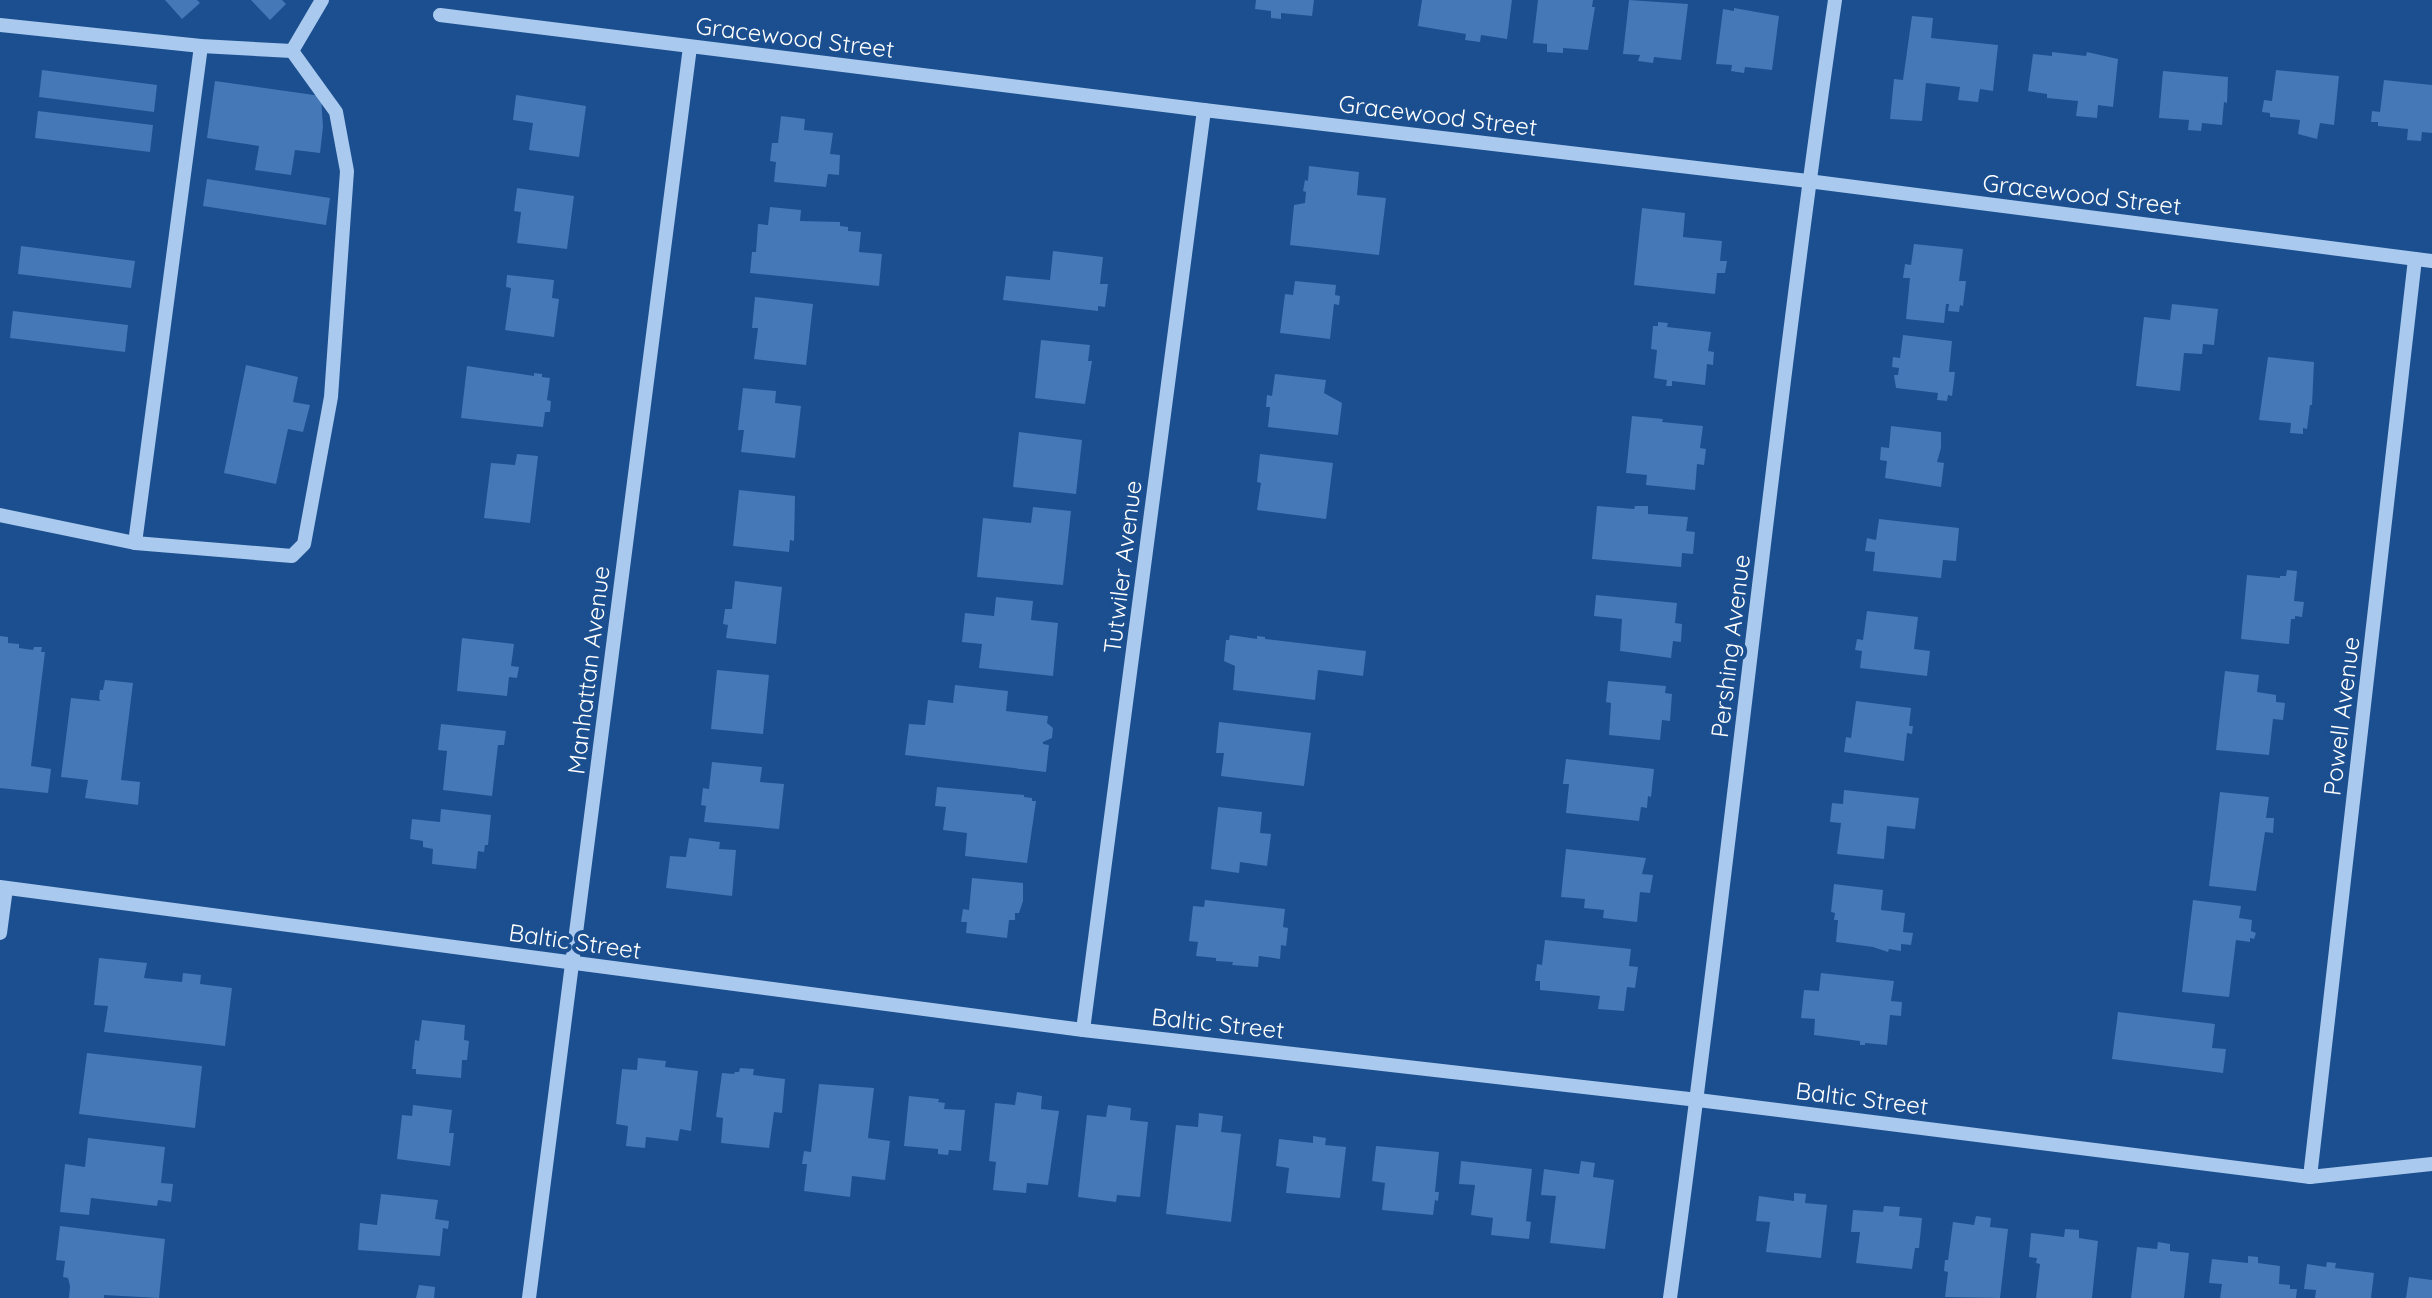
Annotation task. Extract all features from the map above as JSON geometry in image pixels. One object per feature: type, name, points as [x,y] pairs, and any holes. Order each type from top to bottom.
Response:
[{"type":"street","points":[[292,51],[322,0]]},
{"type":"street","name":"Pershing Avenue","points":[[1670,1298],[1698,1100],[1808,181],[1835,0]]},
{"type":"street","name":"Gracewood Street","points":[[440,15],[1808,181],[2432,261]]},
{"type":"street","points":[[0,25],[201,46],[292,51]]},
{"type":"street","points":[[135,543],[201,46]]},
{"type":"street","name":"Manhattan Avenue","points":[[529,1298],[690,47]]},
{"type":"street","points":[[0,515],[135,543],[292,556],[304,544],[331,397],[347,171],[336,112],[292,51]]},
{"type":"street","name":"Tutwiler Avenue","points":[[1083,1030],[1204,110]]},
{"type":"street","name":"Powell Avenue","points":[[2310,1177],[2415,259]]},
{"type":"street","points":[[0,933],[3,887]]},
{"type":"street","name":"Baltic Street","points":[[3,887],[1083,1030],[1698,1100],[2310,1177],[2432,1164]]},
{"type":"building","points":[[165,0],[197,0],[200,3],[182,19]]},
{"type":"building","points":[[251,0],[282,0],[286,4],[270,20]]},
{"type":"building","points":[[1256,0],[1314,0],[1312,16],[1281,13],[1281,19],[1271,18],[1271,11],[1255,9]]},
{"type":"building","points":[[1422,0],[1512,0],[1507,39],[1481,35],[1480,42],[1465,40],[1466,34],[1418,26]]},
{"type":"building","points":[[1538,0],[1593,0],[1592,7],[1595,7],[1588,50],[1563,48],[1563,53],[1547,52],[1547,44],[1533,43]]},
{"type":"building","points":[[1629,0],[1688,4],[1681,60],[1654,57],[1653,63],[1638,61],[1640,55],[1623,54]]},
{"type":"building","points":[[1734,8],[1779,16],[1772,70],[1745,67],[1744,73],[1731,71],[1732,65],[1716,64],[1723,9],[1734,11]]},
{"type":"building","points":[[1912,16],[1933,18],[1931,38],[1998,45],[1993,91],[1980,89],[1978,102],[1958,100],[1960,87],[1926,83],[1922,121],[1890,119],[1894,79],[1903,80]]},
{"type":"building","points":[[2052,52],[2086,56],[2087,52],[2118,59],[2113,107],[2098,105],[2097,118],[2076,116],[2078,101],[2047,98],[2047,94],[2028,91],[2033,54],[2052,56]]},
{"type":"building","points":[[42,70],[157,85],[154,112],[39,97]]},
{"type":"building","points":[[2276,70],[2339,76],[2334,125],[2320,123],[2317,139],[2298,134],[2300,120],[2270,117],[2270,113],[2262,112],[2264,100],[2272,101]]},
{"type":"building","points":[[2163,71],[2228,77],[2222,125],[2202,123],[2201,131],[2188,130],[2189,120],[2159,118]]},
{"type":"building","points":[[2384,80],[2432,85],[2432,133],[2422,132],[2421,141],[2407,140],[2408,129],[2378,126],[2378,122],[2371,122],[2372,111],[2380,112]]},
{"type":"building","points":[[215,81],[321,96],[323,127],[320,153],[295,150],[291,175],[255,170],[259,146],[207,138]]},
{"type":"building","points":[[516,95],[586,106],[579,157],[529,150],[533,123],[513,120]]},
{"type":"building","points":[[38,111],[153,125],[150,152],[35,138]]},
{"type":"building","points":[[781,116],[805,119],[804,130],[833,133],[830,154],[840,155],[839,175],[828,174],[826,187],[774,182],[776,162],[770,161],[772,143],[778,143]]},
{"type":"building","points":[[1309,166],[1359,172],[1357,195],[1386,198],[1379,255],[1290,245],[1294,205],[1305,203],[1306,192],[1303,191],[1305,180],[1308,181]]},
{"type":"building","points":[[207,179],[330,198],[326,225],[203,206]]},
{"type":"building","points":[[517,188],[574,196],[567,249],[517,243],[521,212],[514,211]]},
{"type":"building","points":[[770,207],[801,210],[800,221],[840,222],[840,226],[848,227],[848,231],[861,232],[859,252],[882,254],[879,286],[750,273],[752,252],[756,252],[758,224],[768,225]]},
{"type":"building","points":[[1642,208],[1685,213],[1683,237],[1722,241],[1720,261],[1727,261],[1725,273],[1717,273],[1715,294],[1634,285]]},
{"type":"building","points":[[1914,244],[1963,249],[1959,281],[1966,281],[1963,306],[1960,305],[1959,312],[1948,311],[1949,304],[1946,304],[1944,323],[1906,319],[1910,278],[1903,278],[1905,264],[1911,265]]},
{"type":"building","points":[[21,246],[135,261],[131,288],[18,274]]},
{"type":"building","points":[[1053,251],[1103,257],[1100,284],[1108,284],[1105,307],[1098,306],[1098,311],[1003,300],[1006,276],[1050,280]]},
{"type":"building","points":[[507,275],[554,280],[552,298],[559,299],[554,337],[505,330],[511,288],[506,287]]},
{"type":"building","points":[[1295,281],[1336,285],[1335,295],[1340,296],[1339,305],[1334,304],[1330,339],[1280,333],[1285,294],[1293,295]]},
{"type":"building","points":[[755,297],[813,304],[806,365],[754,359],[758,328],[752,328]]},
{"type":"building","points":[[2172,304],[2218,309],[2214,345],[2203,344],[2202,354],[2184,353],[2180,391],[2136,386],[2144,317],[2170,320]]},
{"type":"building","points":[[13,311],[128,325],[125,352],[10,338]]},
{"type":"building","points":[[1658,322],[1668,323],[1667,327],[1711,332],[1708,351],[1714,352],[1713,365],[1707,364],[1705,385],[1672,381],[1672,386],[1666,386],[1667,380],[1654,378],[1657,350],[1651,349],[1653,326],[1658,326]]},
{"type":"building","points":[[1903,335],[1952,341],[1949,372],[1955,372],[1952,396],[1948,395],[1947,401],[1937,400],[1938,393],[1896,388],[1894,375],[1898,375],[1899,368],[1892,367],[1893,357],[1900,358]]},
{"type":"building","points":[[1041,340],[1090,345],[1088,361],[1092,361],[1085,404],[1035,398]]},
{"type":"building","points":[[2268,357],[2314,362],[2312,405],[2303,434],[2290,433],[2291,423],[2259,420]]},
{"type":"building","points":[[246,365],[298,377],[293,402],[310,405],[303,432],[288,429],[276,484],[224,473]]},
{"type":"building","points":[[467,366],[534,376],[534,373],[542,374],[542,377],[550,378],[547,400],[551,401],[550,412],[545,412],[543,427],[461,418]]},
{"type":"building","points":[[1275,374],[1326,380],[1324,393],[1342,403],[1338,435],[1268,427],[1270,407],[1266,407],[1267,395],[1272,396]]},
{"type":"building","points":[[743,388],[776,391],[775,403],[801,406],[795,458],[741,452],[744,430],[738,430]]},
{"type":"building","points":[[1632,416],[1703,426],[1700,448],[1706,449],[1704,465],[1697,464],[1695,490],[1646,485],[1647,475],[1626,473]]},
{"type":"building","points":[[1891,426],[1941,432],[1937,462],[1944,463],[1941,487],[1885,478],[1887,461],[1880,460],[1881,447],[1889,448]]},
{"type":"building","points":[[1019,432],[1082,440],[1076,494],[1013,487]]},
{"type":"building","points":[[517,454],[538,456],[530,523],[484,518],[491,463],[515,465]]},
{"type":"building","points":[[1260,454],[1333,463],[1326,519],[1257,510],[1261,483],[1257,482]]},
{"type":"building","points":[[739,490],[795,496],[794,541],[790,540],[789,552],[733,546]]},
{"type":"building","points":[[1597,506],[1634,509],[1635,506],[1648,506],[1648,514],[1688,517],[1686,531],[1695,532],[1693,554],[1682,553],[1681,567],[1592,559]]},
{"type":"building","points":[[1033,507],[1071,511],[1063,585],[977,577],[983,518],[1031,523]]},
{"type":"building","points":[[1879,519],[1959,528],[1956,561],[1943,560],[1941,578],[1873,571],[1875,552],[1865,551],[1867,538],[1876,540]]},
{"type":"building","points":[[2287,570],[2297,571],[2294,601],[2304,602],[2302,617],[2291,619],[2289,644],[2241,639],[2247,575],[2280,578],[2286,576]]},
{"type":"building","points":[[735,581],[782,587],[776,644],[726,638],[728,625],[723,624],[725,609],[732,609]]},
{"type":"building","points":[[1596,595],[1677,603],[1675,623],[1682,624],[1681,642],[1673,641],[1671,658],[1620,651],[1622,619],[1594,616]]},
{"type":"building","points":[[996,597],[1033,601],[1031,620],[1058,623],[1053,676],[979,668],[982,644],[962,642],[965,613],[994,616]]},
{"type":"building","points":[[1867,611],[1918,617],[1914,649],[1930,651],[1927,676],[1860,668],[1862,651],[1855,650],[1857,639],[1863,640]]},
{"type":"building","points":[[1230,635],[1366,651],[1363,676],[1318,670],[1315,700],[1233,690],[1235,666],[1224,661],[1226,640]]},
{"type":"building","points":[[0,636],[8,637],[8,643],[19,644],[19,648],[33,650],[34,647],[42,647],[41,652],[45,652],[31,766],[51,769],[48,793],[0,788]]},
{"type":"building","points":[[462,638],[514,644],[511,666],[519,667],[517,678],[509,677],[507,696],[457,691]]},
{"type":"building","points":[[717,670],[769,675],[763,734],[711,729]]},
{"type":"building","points":[[2225,671],[2259,675],[2257,692],[2276,695],[2276,702],[2285,703],[2283,720],[2273,719],[2269,755],[2216,750]]},
{"type":"building","points":[[105,680],[133,683],[121,780],[140,782],[138,805],[85,798],[88,780],[61,777],[71,698],[101,701],[100,690],[103,690]]},
{"type":"building","points":[[1608,681],[1666,686],[1665,693],[1672,694],[1670,721],[1662,720],[1660,740],[1609,735],[1611,703],[1606,702]]},
{"type":"building","points":[[955,685],[1008,691],[1006,711],[1048,716],[1047,723],[1053,728],[1052,738],[1043,742],[1049,745],[1046,772],[905,755],[909,724],[925,725],[928,700],[953,703]]},
{"type":"building","points":[[1856,701],[1911,708],[1909,726],[1913,726],[1912,734],[1907,733],[1904,761],[1844,752],[1846,737],[1851,738]]},
{"type":"building","points":[[1219,722],[1311,733],[1304,786],[1221,776],[1224,753],[1216,753]]},
{"type":"building","points":[[441,724],[506,731],[504,745],[498,745],[492,796],[443,790],[447,751],[438,750]]},
{"type":"building","points":[[1566,759],[1654,769],[1651,797],[1648,796],[1647,808],[1641,807],[1639,821],[1566,813],[1569,784],[1563,784]]},
{"type":"building","points":[[712,762],[762,767],[760,782],[784,784],[779,829],[704,822],[706,806],[701,805],[703,788],[709,789]]},
{"type":"building","points":[[937,787],[1024,795],[1036,801],[1027,863],[965,856],[967,833],[943,830],[946,807],[935,806]]},
{"type":"building","points":[[1844,790],[1919,798],[1915,829],[1887,826],[1884,859],[1837,854],[1841,823],[1830,822],[1832,803],[1843,804]]},
{"type":"building","points":[[2220,792],[2269,797],[2266,818],[2274,818],[2273,833],[2265,832],[2256,891],[2209,886]]},
{"type":"building","points":[[1218,807],[1262,812],[1260,833],[1271,834],[1267,866],[1240,862],[1239,873],[1211,869]]},
{"type":"building","points":[[441,809],[491,815],[488,845],[485,845],[484,852],[478,851],[476,869],[432,864],[433,849],[423,847],[423,841],[410,839],[412,819],[440,822]]},
{"type":"building","points":[[689,838],[720,842],[719,849],[736,850],[732,896],[666,888],[670,856],[686,857]]},
{"type":"building","points":[[1566,849],[1646,858],[1642,874],[1653,875],[1650,893],[1640,892],[1637,922],[1603,918],[1604,910],[1584,908],[1585,899],[1561,897]]},
{"type":"building","points":[[972,878],[1023,883],[1023,901],[1019,913],[1015,913],[1015,920],[1009,920],[1007,938],[966,933],[967,922],[961,922],[963,909],[969,910]]},
{"type":"building","points":[[1834,884],[1883,890],[1881,910],[1905,913],[1903,932],[1913,933],[1911,945],[1901,944],[1901,951],[1889,949],[1888,952],[1836,942],[1838,920],[1834,920],[1835,913],[1831,912]]},
{"type":"building","points":[[1205,900],[1285,909],[1283,927],[1288,928],[1286,946],[1281,945],[1280,959],[1259,956],[1258,967],[1232,965],[1233,962],[1196,956],[1198,942],[1189,941],[1193,906],[1204,907]]},
{"type":"building","points":[[2193,900],[2241,906],[2239,918],[2252,920],[2251,931],[2256,933],[2254,939],[2250,938],[2250,942],[2236,940],[2229,997],[2182,992]]},
{"type":"building","points":[[1545,940],[1631,949],[1629,966],[1638,967],[1635,988],[1627,987],[1624,1011],[1598,1009],[1600,996],[1540,990],[1540,981],[1535,981],[1537,964],[1542,965]]},
{"type":"building","points":[[99,958],[147,963],[144,978],[182,982],[183,973],[201,975],[200,984],[232,988],[225,1046],[104,1032],[108,1006],[94,1005]]},
{"type":"building","points":[[1821,973],[1894,981],[1891,1001],[1902,1002],[1901,1016],[1890,1015],[1887,1045],[1860,1045],[1860,1041],[1814,1035],[1815,1019],[1801,1018],[1804,990],[1819,991]]},
{"type":"building","points":[[2118,1012],[2215,1024],[2212,1048],[2226,1049],[2223,1073],[2112,1059]]},
{"type":"building","points":[[422,1020],[465,1025],[464,1040],[469,1041],[467,1060],[462,1060],[461,1078],[416,1074],[416,1069],[412,1069],[415,1040],[419,1041]]},
{"type":"building","points":[[87,1053],[202,1066],[195,1128],[79,1114]]},
{"type":"building","points":[[638,1058],[666,1061],[665,1067],[698,1071],[691,1131],[680,1129],[678,1141],[646,1137],[645,1148],[626,1146],[628,1126],[616,1124],[622,1069],[637,1070]]},
{"type":"building","points":[[740,1068],[754,1069],[753,1075],[785,1079],[782,1113],[774,1112],[769,1148],[721,1143],[723,1118],[716,1117],[722,1073],[734,1074]]},
{"type":"building","points":[[819,1084],[874,1088],[868,1138],[890,1141],[885,1180],[852,1176],[850,1197],[804,1191],[807,1164],[802,1164],[804,1151],[811,1152]]},
{"type":"building","points":[[1017,1092],[1042,1096],[1041,1109],[1059,1111],[1048,1185],[1027,1183],[1026,1193],[993,1190],[996,1162],[989,1161],[995,1103],[1015,1105]]},
{"type":"building","points":[[909,1096],[939,1099],[938,1102],[945,1103],[944,1109],[965,1110],[961,1151],[949,1150],[948,1155],[938,1154],[938,1149],[904,1146]]},
{"type":"building","points":[[413,1105],[452,1110],[449,1133],[454,1133],[450,1166],[397,1159],[402,1115],[412,1116]]},
{"type":"building","points":[[1108,1105],[1131,1108],[1130,1120],[1148,1122],[1140,1197],[1117,1195],[1116,1202],[1078,1197],[1087,1115],[1106,1117]]},
{"type":"building","points":[[1199,1113],[1223,1116],[1221,1132],[1241,1134],[1231,1222],[1166,1214],[1176,1125],[1198,1127]]},
{"type":"building","points":[[1313,1136],[1326,1138],[1325,1145],[1346,1147],[1340,1198],[1286,1193],[1289,1168],[1276,1166],[1279,1139],[1313,1143]]},
{"type":"building","points":[[88,1138],[165,1147],[161,1183],[173,1184],[171,1202],[158,1200],[157,1206],[91,1198],[89,1215],[60,1212],[65,1164],[85,1167]]},
{"type":"building","points":[[1376,1146],[1439,1152],[1435,1192],[1439,1192],[1433,1215],[1382,1210],[1385,1183],[1372,1181]]},
{"type":"building","points":[[1461,1161],[1532,1169],[1526,1221],[1531,1222],[1529,1239],[1491,1235],[1493,1218],[1471,1215],[1475,1185],[1459,1184]]},
{"type":"building","points":[[1581,1161],[1595,1163],[1593,1177],[1614,1180],[1605,1249],[1550,1243],[1556,1196],[1541,1195],[1544,1169],[1579,1174]]},
{"type":"building","points":[[1794,1193],[1806,1194],[1805,1203],[1827,1205],[1821,1258],[1766,1252],[1770,1222],[1756,1221],[1759,1196],[1794,1201]]},
{"type":"building","points":[[381,1194],[438,1200],[435,1219],[449,1221],[448,1229],[443,1228],[440,1256],[358,1250],[360,1223],[377,1225]]},
{"type":"building","points":[[1884,1206],[1900,1207],[1899,1216],[1922,1218],[1919,1248],[1915,1248],[1912,1269],[1856,1263],[1860,1232],[1851,1232],[1853,1210],[1883,1212]]},
{"type":"building","points":[[1976,1216],[1991,1218],[1990,1227],[2008,1229],[2000,1298],[1945,1297],[1948,1272],[1944,1271],[1945,1260],[1948,1260],[1953,1222],[1974,1225]]},
{"type":"building","points":[[60,1226],[165,1239],[159,1298],[104,1295],[104,1298],[69,1298],[68,1278],[63,1277],[65,1261],[56,1260]]},
{"type":"building","points":[[2065,1229],[2079,1230],[2079,1238],[2098,1241],[2092,1298],[2036,1298],[2040,1264],[2036,1263],[2037,1258],[2029,1257],[2031,1233],[2064,1237]]},
{"type":"building","points":[[2158,1242],[2170,1244],[2170,1251],[2189,1253],[2184,1298],[2131,1298],[2137,1247],[2157,1249]]},
{"type":"building","points":[[2248,1256],[2258,1257],[2258,1263],[2280,1266],[2279,1284],[2297,1289],[2296,1298],[2220,1298],[2222,1284],[2209,1283],[2212,1259],[2248,1263]]},
{"type":"building","points":[[2327,1262],[2336,1263],[2335,1268],[2374,1273],[2371,1298],[2315,1298],[2316,1290],[2304,1289],[2307,1264],[2326,1267]]},
{"type":"building","points":[[2409,1277],[2432,1280],[2432,1298],[2406,1298]]},
{"type":"building","points":[[419,1285],[435,1287],[434,1298],[416,1298]]}]
